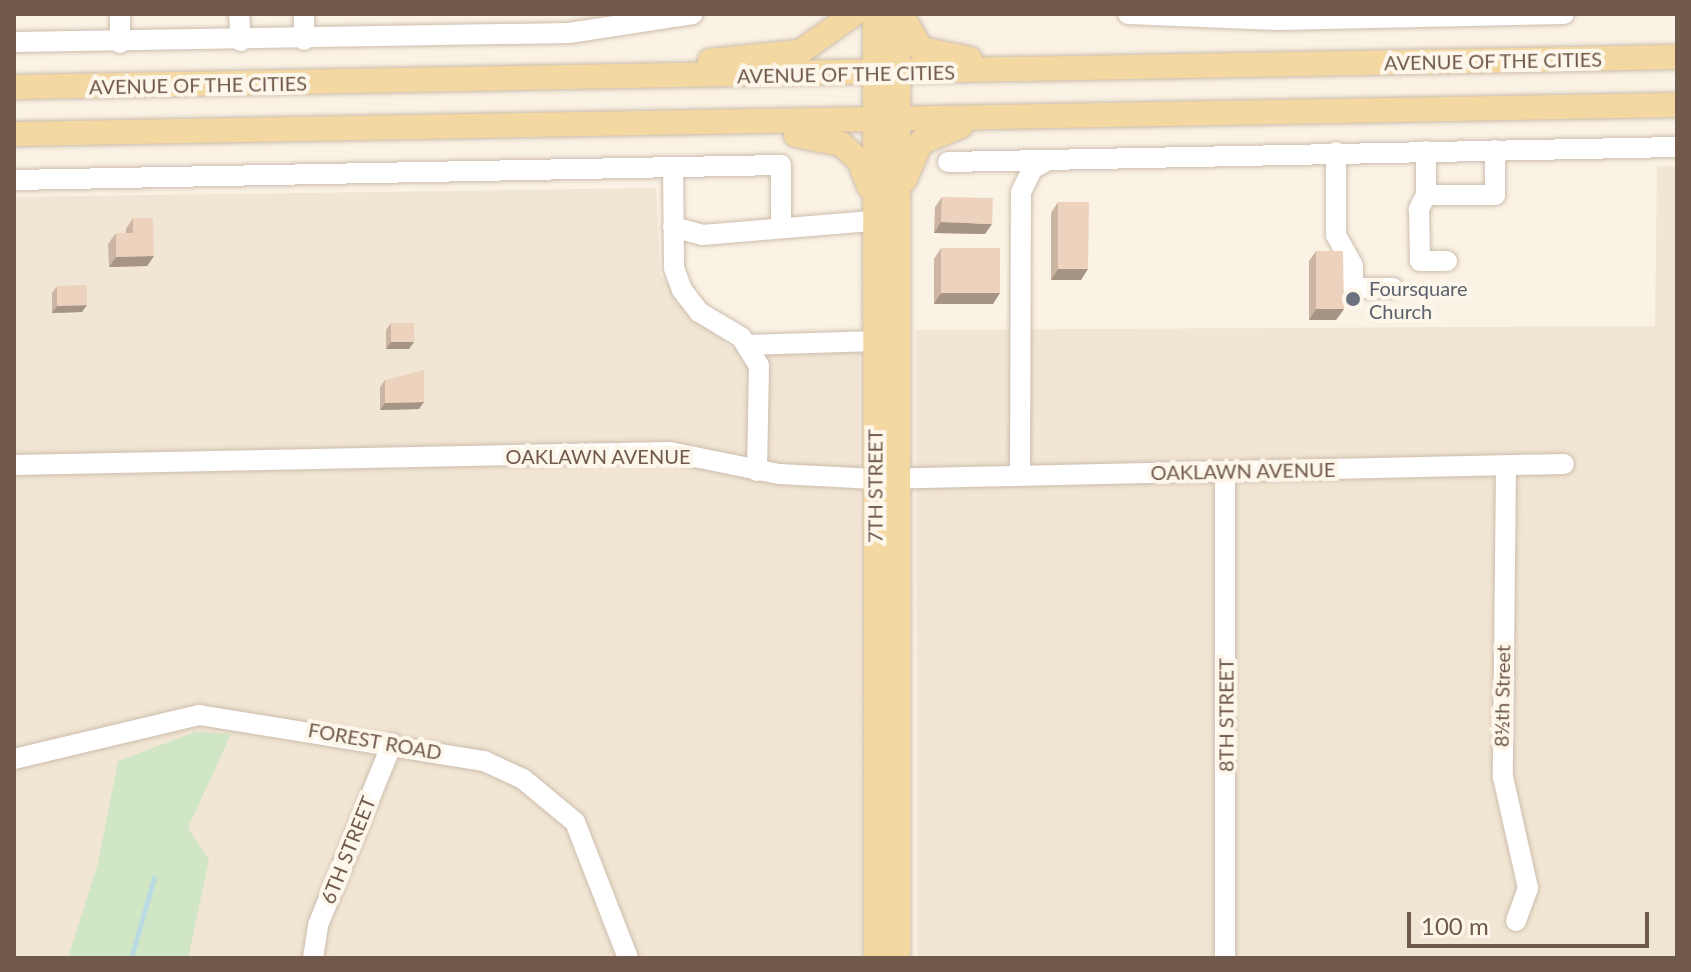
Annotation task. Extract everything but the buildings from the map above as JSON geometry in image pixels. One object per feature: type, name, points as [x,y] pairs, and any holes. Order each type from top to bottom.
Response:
[{"type":"main road","points":[[446,81],[782,56],[817,44],[854,14]]},
{"type":"main road","name":"7TH STREET","points":[[875,14],[886,74],[886,120],[898,243],[886,478],[876,958]]},
{"type":"main road","points":[[900,14],[914,44],[952,59],[1085,56],[1215,66]]},
{"type":"main road","name":"7TH STREET","points":[[886,74],[900,14]]},
{"type":"main road","name":"AVENUE OF THE CITIES","points":[[14,87],[886,74],[1677,57]]},
{"type":"main road","points":[[14,134],[578,127],[1677,105]]},
{"type":"main road","points":[[898,243],[905,174],[921,142],[993,119]]},
{"type":"main road","name":"7TH STREET","points":[[886,120],[874,211],[874,341],[886,478],[898,958]]},
{"type":"main road","points":[[578,127],[821,136],[859,160],[874,211]]},
{"type":"street","points":[[120,14],[120,43]]},
{"type":"street","points":[[239,14],[241,41]]},
{"type":"street","points":[[304,14],[304,40]]},
{"type":"street","points":[[480,14],[481,35]]},
{"type":"street","points":[[14,42],[120,43],[481,35],[693,14]]},
{"type":"street","points":[[1128,14],[1180,17],[1564,14]]},
{"type":"street","points":[[948,162],[1677,147]]},
{"type":"street","points":[[1426,195],[1495,195],[1495,150]]},
{"type":"street","points":[[1426,151],[1420,261],[1447,261]]},
{"type":"street","points":[[1336,152],[1336,235],[1353,266],[1353,288],[1393,288]]},
{"type":"street","points":[[1020,476],[1021,192],[1032,169],[1050,160]]},
{"type":"street","points":[[14,180],[781,165],[781,226]]},
{"type":"street","points":[[673,167],[673,227],[682,290],[748,345],[762,400],[757,471]]},
{"type":"street","points":[[673,227],[702,235],[874,211]]},
{"type":"street","points":[[748,345],[874,341]]},
{"type":"street","name":"OAKLAWN AVENUE","points":[[14,465],[641,451],[699,455],[757,471],[886,478],[1564,464]]},
{"type":"street","name":"8½th Street","points":[[1506,467],[1502,758],[1528,888],[1516,921]]},
{"type":"street","name":"8TH STREET","points":[[1225,472],[1225,958]]},
{"type":"street","name":"FOREST ROAD","points":[[14,759],[199,715],[484,761],[561,808],[596,862],[628,958]]},
{"type":"street","name":"6TH STREET","points":[[313,958],[318,925],[392,744]]},
{"type":"shaded area","points":[[1657,166],[1677,166],[1677,958],[917,958],[916,330],[1655,326]]},
{"type":"shaded area","points":[[656,188],[660,275],[731,348],[859,350],[861,958],[14,958],[14,197]]},
{"type":"green space","points":[[195,732],[231,734],[188,828],[209,860],[188,958],[68,958],[98,863],[118,761]]},
{"type":"waterway","points":[[131,958],[154,878]]},
{"type":"place","name":"Foursquare Church","points":[[1353,299]]}]
